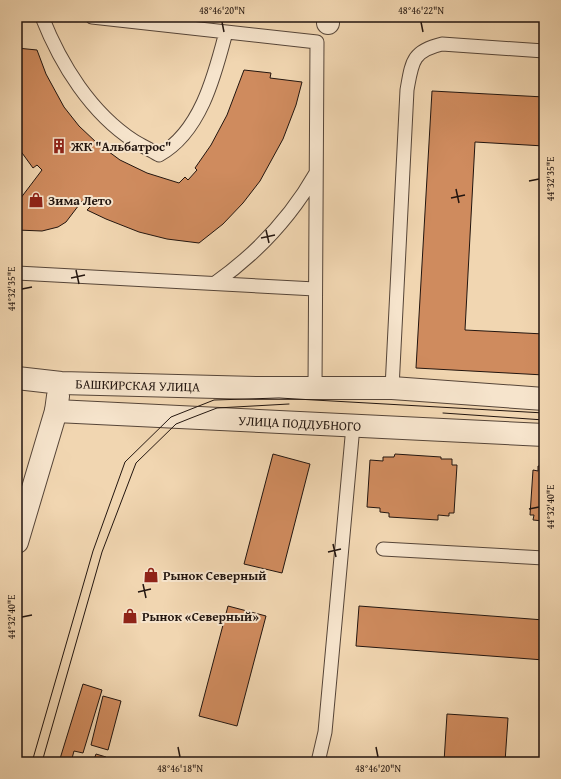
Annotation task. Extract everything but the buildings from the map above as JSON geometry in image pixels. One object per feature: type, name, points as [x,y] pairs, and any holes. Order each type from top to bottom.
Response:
[{"type":"street","name":"БАШКИРСКАЯ УЛИЦА","points":[[17,378],[61,383],[315,388]]},
{"type":"street","points":[[17,542],[56,411],[61,383]]},
{"type":"street","points":[[315,388],[392,388],[544,399]]},
{"type":"street","name":"УЛИЦА ПОДДУБНОГО","points":[[56,411],[544,435]]},
{"type":"lane","points":[[42,17],[67,68],[95,107],[135,142],[159,155],[169,148],[184,133],[201,106],[210,86],[226,32]]},
{"type":"lane","points":[[92,17],[317,42],[315,388]]},
{"type":"lane","points":[[392,388],[407,90],[414,60],[422,51],[429,47],[442,44],[544,51]]},
{"type":"lane","points":[[215,283],[249,257],[268,237],[289,213],[316,173]]},
{"type":"lane","points":[[17,273],[315,289]]},
{"type":"lane","points":[[318,762],[325,732],[353,426]]},
{"type":"lane","points":[[383,549],[544,558]]},
{"type":"tram line","points":[[32,762],[93,551],[125,462],[171,417],[214,400],[279,398],[544,413]]},
{"type":"tram line","points":[[42,762],[102,552],[136,463],[176,424],[191,418],[217,408],[289,404]]},
{"type":"tram line","points":[[443,413],[544,420]]},
{"type":"place","name":"ЖК \"Альбатрос\"","points":[[59,146]]},
{"type":"place","name":"Зима Лето","points":[[36,200]]},
{"type":"place","name":"Рынок Северный","points":[[151,575]]},
{"type":"place","name":"Рынок «Северный»","points":[[130,616]]}]
